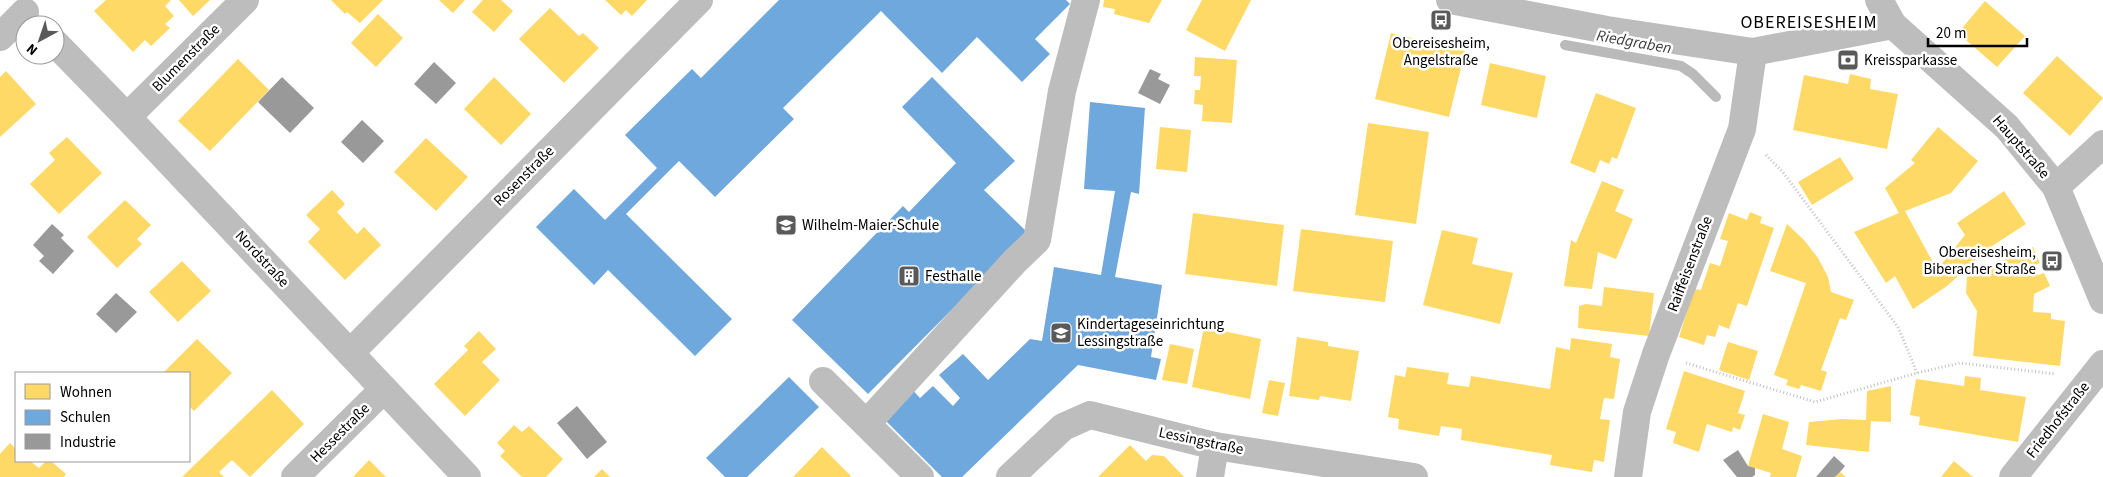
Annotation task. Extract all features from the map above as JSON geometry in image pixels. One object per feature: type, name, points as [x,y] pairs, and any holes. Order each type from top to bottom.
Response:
[{"type":"street","name":"Blumenstraße","points":[[127,116],[245,0]]},
{"type":"street","name":"Rosenstraße","points":[[350,353],[699,0]]},
{"type":"street","points":[[867,423],[1015,261],[1037,240],[1062,91],[1086,0]]},
{"type":"street","points":[[1450,0],[1608,30],[1754,52],[1893,25]]},
{"type":"street","name":"Hauptstraße","points":[[1879,0],[1893,25],[2007,127],[2056,187],[2097,268],[2103,300]]},
{"type":"street","points":[[0,37],[25,12]]},
{"type":"street","name":"Raiffeisenstraße","points":[[1628,477],[1637,412],[1656,354],[1742,128],[1754,52]]},
{"type":"street","name":"Nordstraße","points":[[65,53],[127,116],[467,477]]},
{"type":"street","points":[[2056,187],[2103,144]]},
{"type":"street","name":"Friedhofstraße","points":[[2013,477],[2097,371]]},
{"type":"street","points":[[823,381],[920,477]]},
{"type":"street","name":"Hessestraße","points":[[295,477],[384,389]]},
{"type":"street","name":"Lessingstraße","points":[[1010,477],[1064,427],[1090,415],[1215,446],[1414,477]]},
{"type":"street","points":[[1210,477],[1215,446]]},
{"type":"path","points":[[1742,128],[1782,172],[1898,327],[1917,373]]},
{"type":"path","points":[[1656,354],[1815,402],[1917,373],[1960,363],[2097,371]]},
{"type":"building: Wohnen","points":[[106,0],[171,0],[165,6],[174,16],[165,24],[170,28],[151,46],[145,40],[133,52],[94,11]]},
{"type":"building: Wohnen","points":[[179,0],[210,0],[193,16]]},
{"type":"building: Wohnen","points":[[331,0],[383,0],[360,23],[347,12],[345,14]]},
{"type":"building: Wohnen","points":[[439,0],[465,0],[453,13]]},
{"type":"building: Wohnen","points":[[483,0],[501,0],[513,11],[494,32],[472,12]]},
{"type":"building: Wohnen","points":[[605,0],[647,0],[632,16],[626,10],[621,15]]},
{"type":"building: Wohnen","points":[[1104,0],[1162,0],[1149,23],[1114,14],[1115,9],[1103,7]]},
{"type":"building: Wohnen","points":[[1202,0],[1251,0],[1225,51],[1186,30]]},
{"type":"building: Wohnen","points":[[1985,1],[2025,36],[1997,67],[1958,33]]},
{"type":"building: Wohnen","points":[[550,8],[579,36],[583,33],[599,48],[564,83],[519,39]]},
{"type":"building: Wohnen","points":[[378,14],[403,38],[376,67],[351,43]]},
{"type":"building: Wohnen","points":[[1391,33],[1465,51],[1449,117],[1375,99]]},
{"type":"building: Wohnen","points":[[2057,56],[2103,98],[2070,136],[2023,93]]},
{"type":"building: Wohnen","points":[[1195,57],[1237,60],[1232,123],[1202,121],[1203,105],[1194,104],[1195,90],[1200,90],[1201,76],[1194,76]]},
{"type":"building: Wohnen","points":[[238,59],[269,90],[210,151],[178,121]]},
{"type":"building: Wohnen","points":[[1490,63],[1546,76],[1537,118],[1481,105]]},
{"type":"building: Wohnen","points":[[6,71],[36,104],[0,137],[0,77]]},
{"type":"building: Wohnen","points":[[1850,74],[1871,79],[1870,89],[1898,94],[1887,149],[1793,130],[1804,75],[1848,84]]},
{"type":"building: Wohnen","points":[[494,77],[531,114],[501,145],[464,109]]},
{"type":"building: Wohnen","points":[[1596,93],[1636,108],[1617,159],[1612,157],[1609,164],[1600,160],[1595,173],[1570,163]]},
{"type":"building: Wohnen","points":[[1368,123],[1429,132],[1416,224],[1355,215]]},
{"type":"building: Wohnen","points":[[1160,127],[1191,130],[1187,172],[1156,169]]},
{"type":"building: Wohnen","points":[[1938,127],[1978,161],[1951,193],[1905,211],[1937,270],[1965,235],[1957,223],[2004,191],[2026,224],[1989,248],[1947,286],[1913,309],[1895,276],[1886,283],[1854,232],[1899,213],[1885,188],[1915,163],[1911,160]]},
{"type":"building: Wohnen","points":[[67,137],[102,173],[59,214],[30,184],[55,160],[49,153]]},
{"type":"building: Wohnen","points":[[426,138],[468,177],[436,211],[394,172]]},
{"type":"building: Wohnen","points":[[1840,157],[1854,179],[1812,205],[1798,182]]},
{"type":"building: Wohnen","points":[[1602,181],[1624,190],[1615,211],[1633,219],[1616,259],[1598,252],[1592,289],[1564,286],[1571,240],[1576,243]]},
{"type":"building: Wohnen","points":[[332,190],[345,204],[337,212],[357,234],[364,227],[381,245],[345,280],[308,242],[320,229],[306,215]]},
{"type":"building: Wohnen","points":[[125,200],[151,225],[137,239],[142,244],[117,268],[87,237]]},
{"type":"building: Wohnen","points":[[1750,212],[1762,217],[1760,223],[1774,228],[1747,306],[1738,303],[1729,329],[1719,325],[1715,337],[1707,335],[1704,345],[1679,337],[1694,289],[1701,290],[1710,263],[1720,266],[1728,241],[1720,239],[1729,213],[1747,220]]},
{"type":"building: Wohnen","points":[[1193,213],[1284,225],[1277,286],[1185,274]]},
{"type":"building: Wohnen","points":[[1787,224],[1804,240],[1818,258],[1828,277],[1831,292],[1854,300],[1846,320],[1840,318],[1821,370],[1827,372],[1821,391],[1801,385],[1799,389],[1786,385],[1788,380],[1774,375],[1806,283],[1770,271]]},
{"type":"building: Wohnen","points":[[1301,229],[1393,241],[1385,302],[1293,291]]},
{"type":"building: Wohnen","points":[[1442,230],[1478,238],[1472,264],[1513,273],[1500,324],[1423,305]]},
{"type":"building: Wohnen","points":[[2033,247],[2040,263],[2035,265],[2038,275],[2044,273],[2050,286],[2034,294],[2033,312],[2051,313],[2051,319],[2065,321],[2060,366],[1973,356],[1977,311],[1966,293],[1967,277]]},
{"type":"building: Wohnen","points":[[182,261],[211,291],[178,322],[149,292]]},
{"type":"building: Wohnen","points":[[1604,287],[1654,293],[1649,336],[1578,328],[1579,306],[1586,304],[1602,306]]},
{"type":"building: Wohnen","points":[[1204,327],[1261,339],[1250,399],[1192,387]]},
{"type":"building: Wohnen","points":[[479,331],[496,349],[482,362],[500,380],[465,416],[434,384],[468,350],[464,346]]},
{"type":"building: Wohnen","points":[[1297,337],[1328,342],[1328,346],[1359,351],[1351,401],[1320,396],[1319,400],[1289,396]]},
{"type":"building: Wohnen","points":[[1571,338],[1612,344],[1610,357],[1620,359],[1614,399],[1604,398],[1600,419],[1610,420],[1604,462],[1594,460],[1592,472],[1550,465],[1552,455],[1461,440],[1462,429],[1441,426],[1439,436],[1398,429],[1399,419],[1388,417],[1395,375],[1405,377],[1407,367],[1449,373],[1447,384],[1469,387],[1471,376],[1550,389],[1556,347],[1570,350]]},
{"type":"building: Wohnen","points":[[197,339],[232,373],[194,411],[190,407],[190,372],[164,372]]},
{"type":"building: Wohnen","points":[[1728,342],[1758,351],[1749,380],[1719,370]]},
{"type":"building: Wohnen","points":[[1170,344],[1194,349],[1187,384],[1162,380]]},
{"type":"building: Wohnen","points":[[1684,371],[1745,391],[1738,413],[1745,415],[1740,430],[1733,427],[1732,432],[1707,424],[1699,452],[1673,443],[1676,432],[1666,429]]},
{"type":"building: Wohnen","points":[[1965,376],[1981,378],[1980,390],[2026,397],[2018,442],[1919,425],[1920,417],[1910,415],[1916,379],[1964,386]]},
{"type":"building: Wohnen","points":[[1269,380],[1285,383],[1278,416],[1262,413]]},
{"type":"building: Wohnen","points":[[1891,386],[1891,422],[1871,421],[1869,452],[1806,445],[1809,422],[1842,419],[1866,420],[1867,391]]},
{"type":"building: Wohnen","points":[[272,390],[304,424],[250,477],[232,460],[219,472],[224,477],[182,477]]},
{"type":"building: Wohnen","points":[[1763,414],[1789,422],[1782,449],[1802,456],[1796,477],[1770,477],[1771,473],[1748,466]]},
{"type":"building: Wohnen","points":[[514,425],[522,432],[529,426],[563,459],[546,477],[522,477],[500,456],[505,451],[497,443]]},
{"type":"building: Wohnen","points":[[10,443],[15,448],[15,462],[31,462],[39,468],[45,462],[52,462],[66,474],[64,477],[0,477],[0,454]]},
{"type":"building: Wohnen","points":[[1130,445],[1146,461],[1152,455],[1164,456],[1184,477],[1098,477]]},
{"type":"building: Wohnen","points":[[822,447],[851,476],[793,477]]},
{"type":"building: Wohnen","points":[[369,460],[386,477],[353,477]]},
{"type":"building: Wohnen","points":[[1954,461],[1973,477],[1941,477]]},
{"type":"building: Wohnen","points":[[602,469],[610,477],[594,477]]},
{"type":"building: Wohnen","points":[[1840,472],[1846,477],[1835,477]]},
{"type":"building: Schulen","points":[[779,0],[1066,0],[1070,4],[1035,39],[1050,54],[1022,82],[977,37],[942,73],[881,11],[783,108],[794,119],[715,197],[679,161],[626,214],[732,319],[695,356],[608,270],[594,285],[536,227],[574,189],[605,220],[657,168],[625,135],[692,69],[701,78]]},
{"type":"building: Schulen","name":"Festhalle","points":[[932,77],[1015,161],[984,190],[1028,233],[868,394],[792,320],[903,206],[909,212],[956,163],[902,107]]},
{"type":"building: Schulen","points":[[1090,102],[1145,108],[1139,194],[1131,192],[1115,277],[1162,285],[1151,357],[1161,359],[1156,380],[1078,365],[962,477],[942,477],[880,415],[909,386],[920,398],[933,386],[953,406],[960,398],[939,375],[963,354],[988,380],[1030,339],[1042,341],[1054,267],[1101,275],[1115,191],[1084,189]]},
{"type":"building: Schulen","points":[[789,377],[819,407],[747,477],[725,477],[706,458]]},
{"type":"building: Industrie","points":[[434,62],[456,83],[436,104],[414,84]]},
{"type":"building: Industrie","points":[[1150,69],[1161,74],[1158,79],[1170,85],[1160,104],[1138,93]]},
{"type":"building: Industrie","points":[[282,77],[314,108],[290,133],[258,102]]},
{"type":"building: Industrie","points":[[362,120],[384,141],[363,163],[341,142]]},
{"type":"building: Industrie","points":[[52,224],[64,235],[61,238],[74,251],[53,274],[39,261],[44,256],[33,245]]},
{"type":"building: Industrie","points":[[116,293],[137,312],[116,333],[96,314]]},
{"type":"building: Industrie","points":[[577,406],[607,442],[587,459],[557,423]]},
{"type":"building: Industrie","points":[[1738,450],[1748,466],[1755,468],[1755,475],[1752,477],[1737,477],[1723,460]]},
{"type":"building: Industrie","points":[[1834,456],[1845,466],[1840,472],[1835,477],[1816,477]]},
{"type":"waterway","name":"Riedgraben","points":[[1565,45],[1681,66],[1693,74],[1716,97]]},
{"type":"place","name":"Obereisesheim, Angelstraße","points":[[1441,20]]},
{"type":"place","name":"Kreissparkasse","points":[[1848,60]]},
{"type":"place","name":"Wilhelm-Maier-Schule","points":[[786,225]]},
{"type":"place","name":"Obereisesheim, Biberacher Straße","points":[[2052,261]]},
{"type":"place","name":"Festhalle","points":[[909,276]]},
{"type":"place","name":"Kindertageseinrichtung Lessingstraße","points":[[1061,333]]},
{"type":"district","name":"OBEREISESHEIM","points":[[1809,22]]}]
